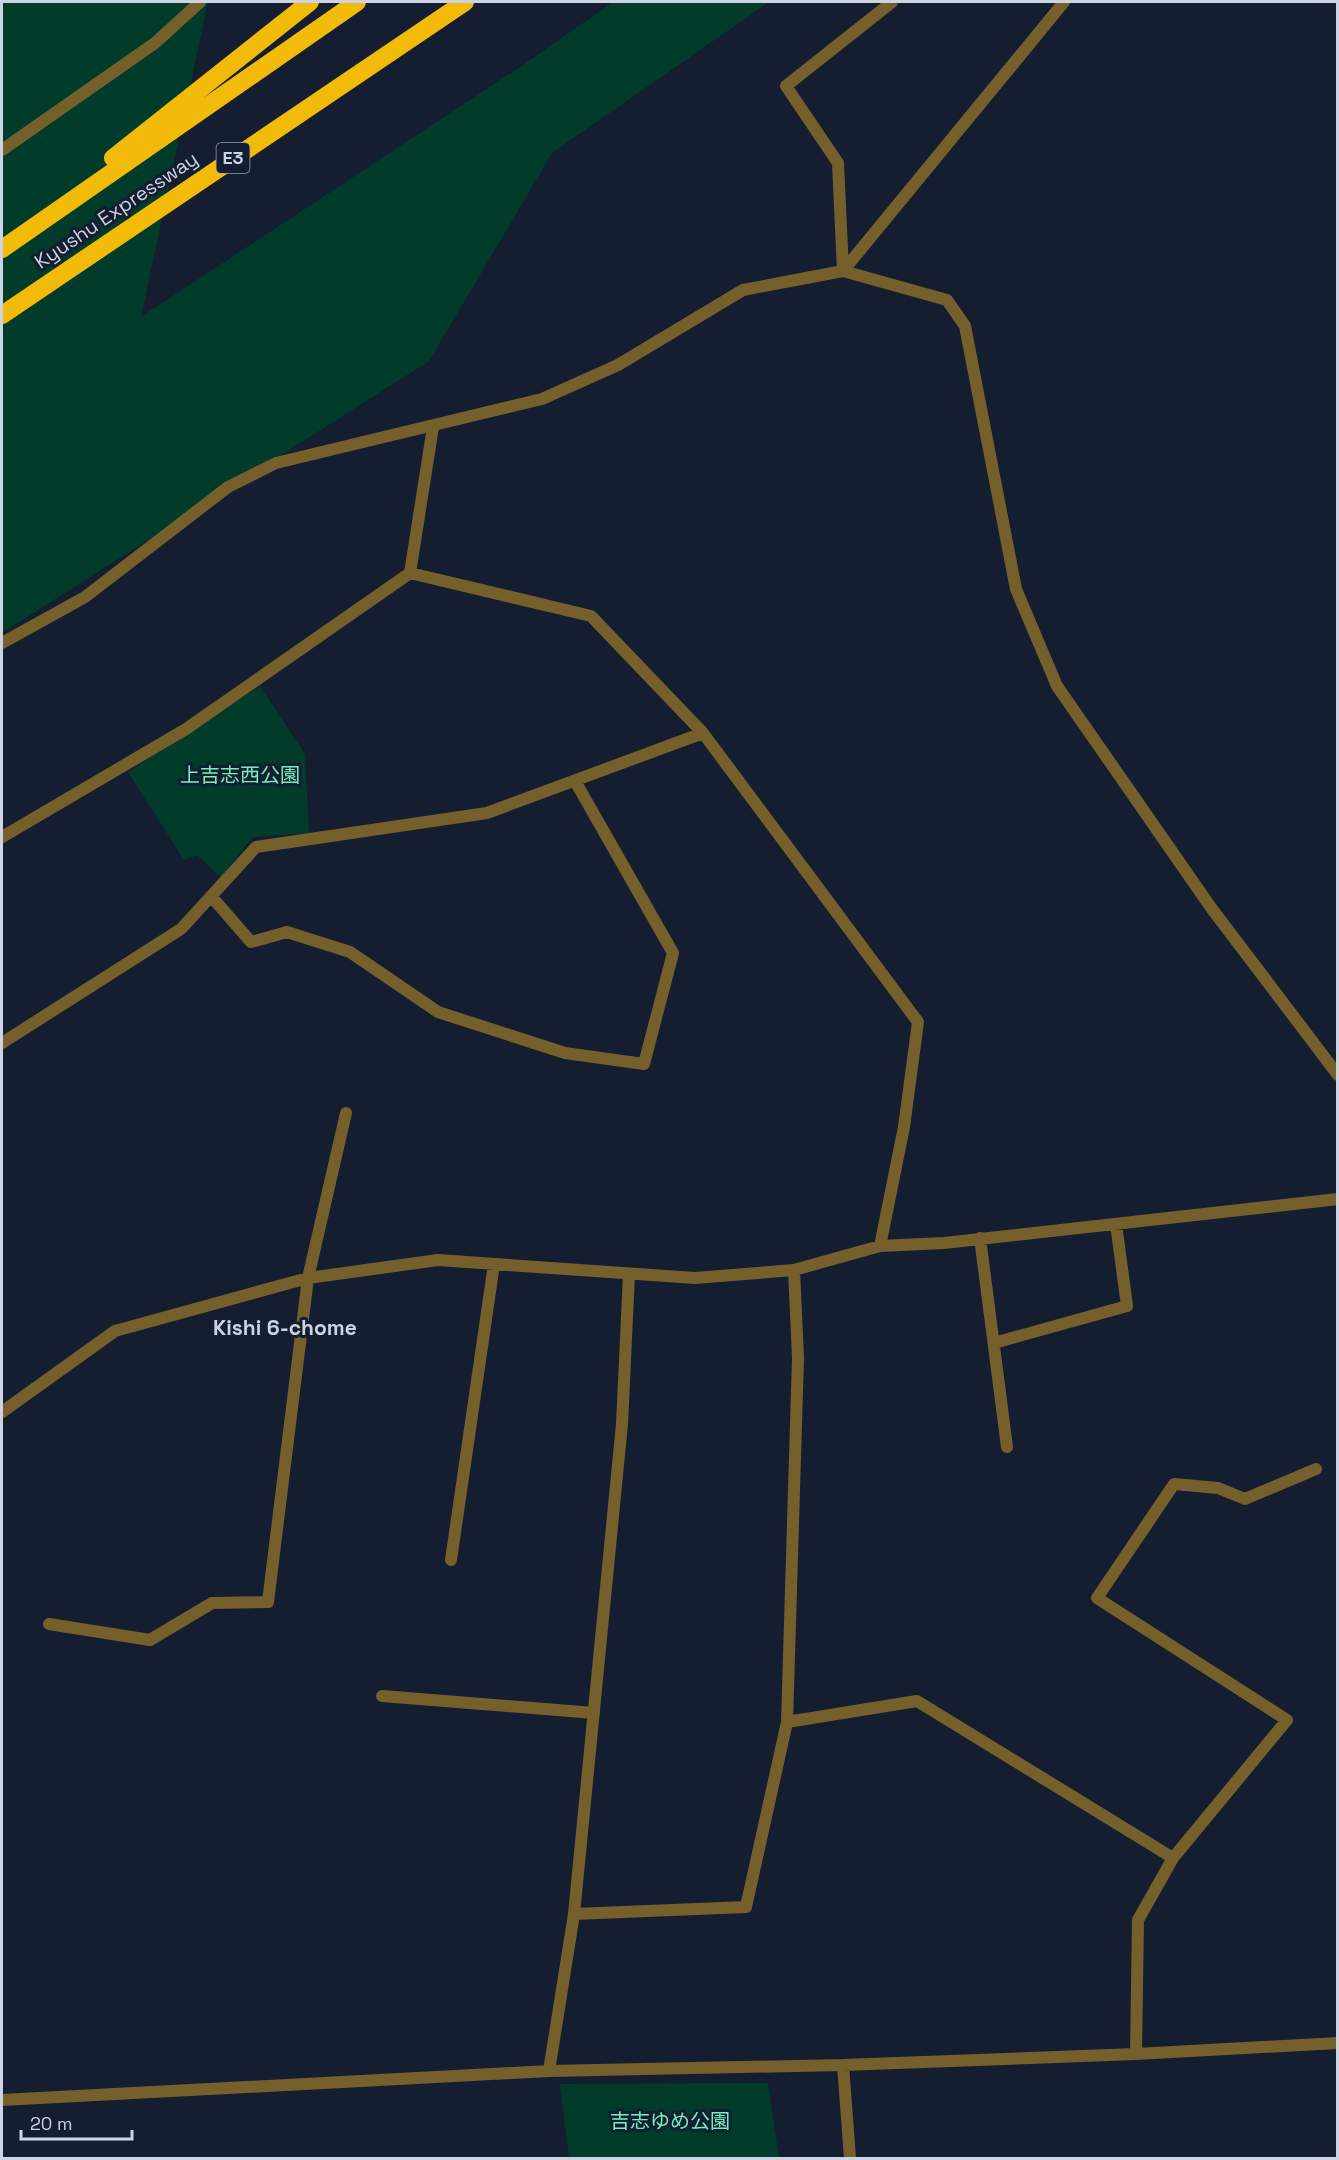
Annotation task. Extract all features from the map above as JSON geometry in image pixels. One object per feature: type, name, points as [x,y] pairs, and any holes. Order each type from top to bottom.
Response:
[{"type":"highway","points":[[2,248],[310,2]]},
{"type":"highway","name":"Kyushu Expressway","points":[[2,248],[357,2]]},
{"type":"highway","name":"Kyushu Expressway","points":[[2,315],[465,2]]},
{"type":"street","points":[[2,150],[155,42],[200,2]]},
{"type":"street","points":[[843,271],[838,163],[786,86],[892,2]]},
{"type":"street","points":[[843,271],[1064,2]]},
{"type":"street","points":[[2,643],[85,597],[228,487],[276,463],[542,399],[618,365],[742,290],[843,271],[947,300],[966,326],[1016,589],[1057,686],[1212,909],[1338,1075]]},
{"type":"street","points":[[2,837],[186,729],[410,573],[433,427]]},
{"type":"street","points":[[410,573],[591,616],[703,733],[918,1022],[904,1127],[880,1246]]},
{"type":"street","points":[[2,1043],[181,929],[256,847],[487,813],[703,733]]},
{"type":"street","points":[[211,896],[251,942],[287,932],[350,952],[438,1012],[565,1053],[644,1064],[673,953],[575,781]]},
{"type":"street","points":[[49,1624],[150,1640],[212,1603],[268,1602],[308,1278],[346,1113]]},
{"type":"street","points":[[2,1413],[116,1331],[308,1278],[438,1260],[694,1278],[794,1270],[880,1246],[980,1238],[1338,1199]]},
{"type":"street","points":[[994,1343],[1127,1306],[1116,1224]]},
{"type":"street","points":[[980,1238],[1007,1448]]},
{"type":"street","points":[[451,1560],[494,1264]]},
{"type":"street","points":[[574,1914],[746,1907],[787,1722],[798,1358],[794,1270]]},
{"type":"street","points":[[549,2071],[574,1914],[622,1424],[629,1274]]},
{"type":"street","points":[[1136,2054],[1138,1920],[1173,1858],[1287,1720],[1097,1598],[1174,1484],[1218,1488],[1245,1499],[1316,1469]]},
{"type":"street","points":[[382,1696],[594,1713]]},
{"type":"street","points":[[787,1722],[916,1701],[1173,1858]]},
{"type":"street","points":[[2,2100],[549,2071],[843,2065],[1136,2054],[1338,2043]]},
{"type":"street","points":[[843,2065],[850,2158]]},
{"type":"green space","points":[[2,2],[208,2],[141,317],[526,63],[613,2],[769,2],[552,153],[429,361],[2,633]]},
{"type":"green space","name":"上吉志西公園","points":[[260,686],[305,754],[309,833],[253,837],[221,877],[197,855],[184,860],[128,772]]},
{"type":"green space","name":"吉志ゆめ公園","points":[[768,2083],[779,2158],[569,2158],[560,2084]]},
{"type":"district","name":"Kishi 6-chome","points":[[285,1328]]}]
